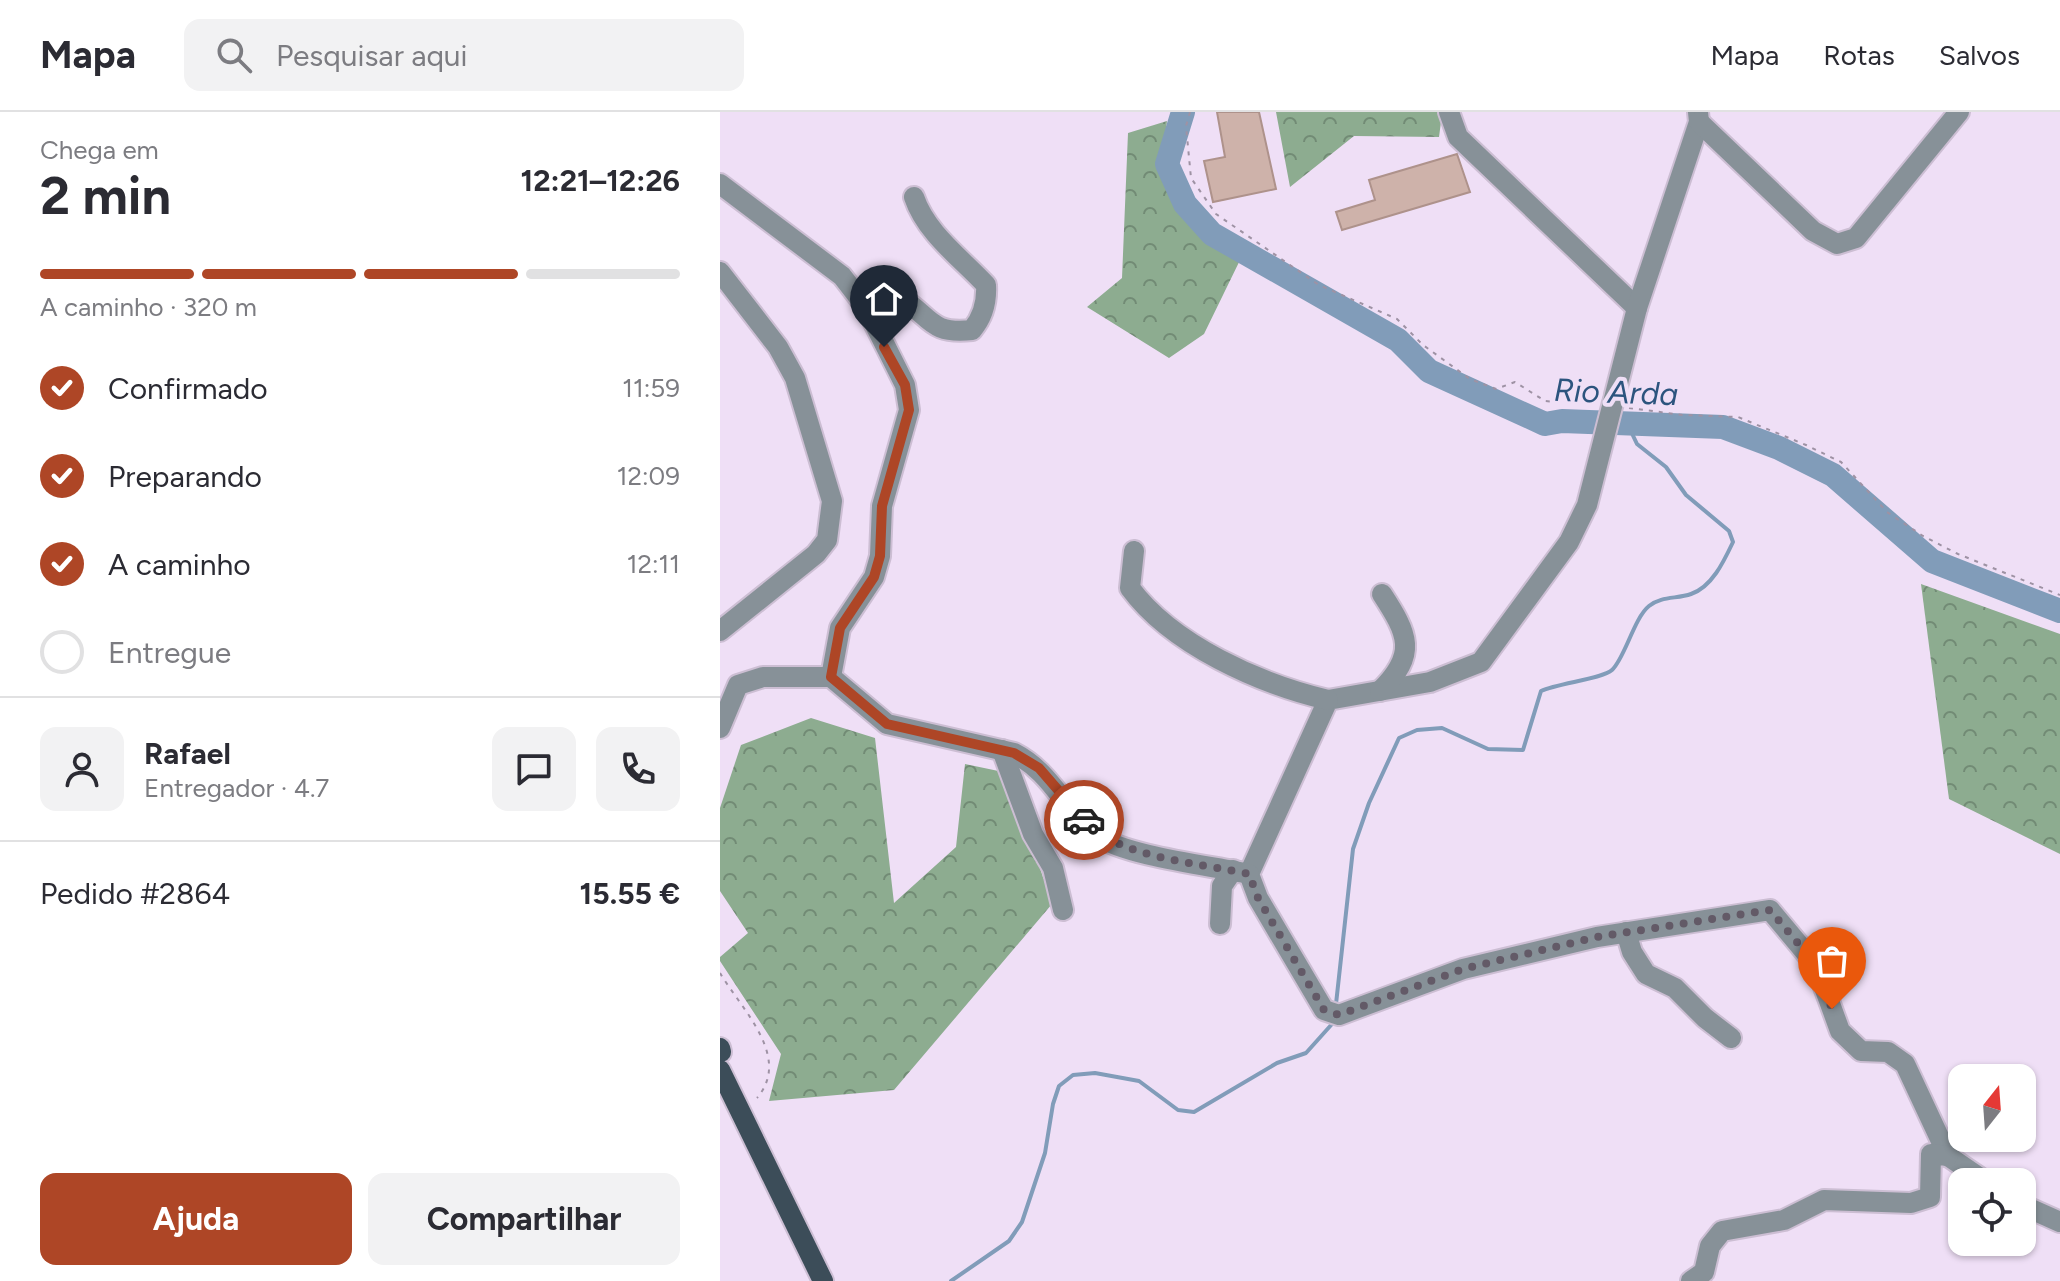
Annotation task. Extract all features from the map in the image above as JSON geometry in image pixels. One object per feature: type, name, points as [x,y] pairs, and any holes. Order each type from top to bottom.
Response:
[{"type":"main road","points":[[722,1061],[823,1281]]},
{"type":"street","points":[[1449,112],[1458,137],[1637,308]]},
{"type":"street","points":[[1134,551],[1130,588],[1148,613],[1203,651],[1298,693],[1328,700],[1430,682],[1481,662],[1579,524],[1637,308],[1698,117],[1813,231],[1837,244],[1856,238],[1959,112]]},
{"type":"street","points":[[720,184],[842,276],[866,307],[905,385],[909,410],[882,506],[880,556],[874,577],[840,628],[831,677]]},
{"type":"street","points":[[866,307],[899,297],[911,303],[930,325],[943,331],[972,330],[978,323],[987,297],[986,285],[934,232],[919,212],[914,197]]},
{"type":"street","points":[[720,272],[778,347],[795,378],[832,501],[827,540],[816,554],[720,631]]},
{"type":"street","points":[[1380,691],[1400,667],[1407,647],[1405,629],[1382,594]]},
{"type":"street","points":[[720,728],[738,685],[763,677],[831,677],[887,724],[1002,750],[1039,768],[1098,836],[1129,849],[1241,872],[1324,1010],[1339,1015],[1463,969],[1626,932],[1770,910],[1816,965],[1840,1031],[1861,1051],[1888,1052],[1905,1064],[1948,1156]]},
{"type":"street","points":[[1220,924],[1222,886],[1241,872],[1328,700]]},
{"type":"street","points":[[1002,750],[1033,834],[1053,868],[1063,910]]},
{"type":"street","points":[[1626,932],[1632,952],[1646,974],[1675,988],[1731,1038]]},
{"type":"street","points":[[1691,1281],[1704,1272],[1710,1246],[1722,1231],[1784,1220],[1824,1200],[1911,1203],[1930,1197],[1931,1154],[1948,1156],[1966,1168]]},
{"type":"street","points":[[2036,1211],[2060,1222]]},
{"type":"path","points":[[1190,112],[1186,126],[1191,178],[1216,214],[1319,285],[1397,319],[1423,345],[1450,361],[1470,379],[1496,389],[1515,382],[1545,401],[1683,415],[1738,417],[1841,462],[1887,512],[1923,536],[1958,554],[2060,595]]},
{"type":"path","points":[[720,973],[770,1055],[771,1074],[757,1098]]},
{"type":"green space","points":[[1276,112],[1437,112],[1441,122],[1439,137],[1354,136],[1290,187]]},
{"type":"green space","points":[[1167,121],[1162,165],[1173,195],[1203,230],[1242,256],[1204,334],[1169,358],[1087,307],[1122,278],[1128,133]]},
{"type":"green space","points":[[1921,584],[2060,634],[2060,854],[1949,799]]},
{"type":"green space","points":[[811,718],[875,738],[894,903],[956,847],[965,764],[1008,773],[1052,904],[894,1090],[769,1101],[781,1054],[720,961],[720,957],[748,933],[720,891],[720,808],[741,745]]},
{"type":"building","points":[[1217,112],[1259,112],[1276,189],[1213,202],[1204,161],[1225,157]]},
{"type":"building","points":[[1457,154],[1470,192],[1342,230],[1336,212],[1375,200],[1369,180]]},
{"type":"waterway","name":"Rio Arda","points":[[1183,112],[1167,164],[1185,204],[1212,234],[1398,340],[1429,371],[1545,424],[1562,421],[1723,427],[1779,448],[1833,475],[1932,561],[2060,611]]},
{"type":"waterway","points":[[1336,1004],[1353,849],[1369,803],[1399,738],[1417,730],[1442,728],[1488,749],[1523,750],[1541,691],[1612,670],[1649,606],[1698,591],[1711,579],[1726,557],[1733,542],[1729,531],[1686,495],[1666,467],[1637,444],[1627,423]]},
{"type":"waterway","points":[[951,1281],[1009,1241],[1022,1222],[1045,1153],[1059,1086],[1073,1075],[1095,1073],[1139,1081],[1178,1110],[1194,1112],[1277,1063],[1306,1053],[1332,1024]]},
{"type":"way so far","points":[[1084,820],[1098,836],[1129,849],[1249,874],[1258,898],[1324,1010],[1339,1015],[1463,969],[1597,937],[1770,910],[1816,965],[1832,1009]]},
{"type":"route","points":[[884,347],[905,385],[909,410],[882,506],[880,556],[874,577],[840,628],[831,677],[887,724],[1014,753],[1030,761],[1084,820]]}]
